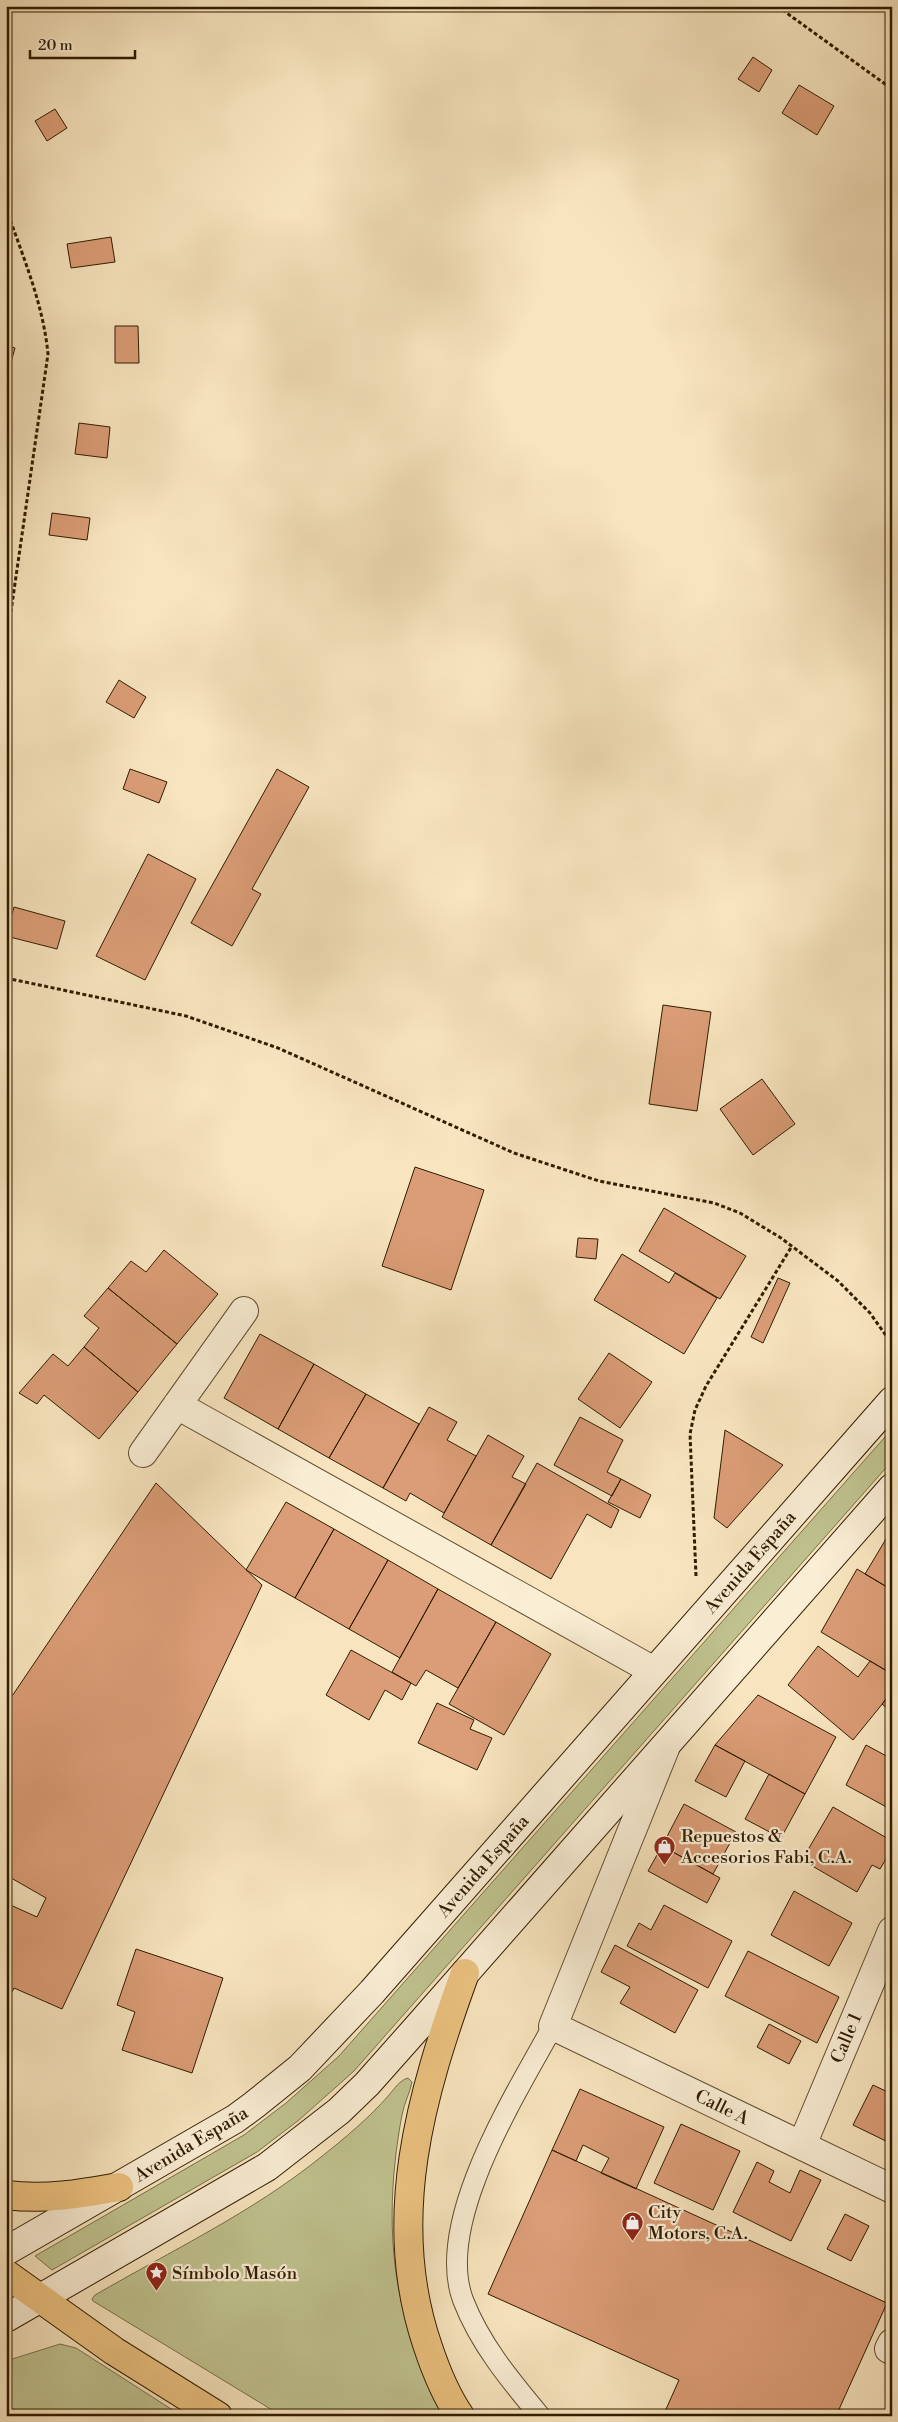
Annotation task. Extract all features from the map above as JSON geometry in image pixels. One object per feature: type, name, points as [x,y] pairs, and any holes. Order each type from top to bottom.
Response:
[{"type":"main road","points":[[143,1453],[244,1311]]},
{"type":"main road","name":"Avenida España","points":[[6,2252],[235,2119],[300,2068],[372,1992],[892,1401]]},
{"type":"main road","points":[[177,1405],[654,1671]]},
{"type":"main road","points":[[6,2318],[258,2172],[289,2152],[339,2111],[367,2084],[465,1974],[892,1488]]},
{"type":"main road","points":[[553,2026],[667,1744]]},
{"type":"main road","name":"Calle 1","points":[[802,2145],[892,1931]]},
{"type":"main road","points":[[460,2416],[450,2401],[436,2371],[418,2320],[410,2274],[407,2232],[408,2193],[418,2127],[438,2046],[465,1974]]},
{"type":"main road","name":"Calle A","points":[[553,2026],[892,2189]]},
{"type":"main road","points":[[6,2195],[32,2198],[69,2197],[118,2187]]},
{"type":"main road","points":[[6,2274],[114,2351],[218,2416]]},
{"type":"lane","points":[[540,2416],[511,2382],[480,2336],[463,2298],[456,2262],[461,2219],[487,2153],[553,2026]]},
{"type":"path","points":[[777,6],[892,89]]},
{"type":"path","points":[[6,208],[32,276],[45,325],[48,354],[6,646]]},
{"type":"path","points":[[6,978],[186,1016],[278,1048],[514,1153],[598,1181],[714,1204],[740,1213],[792,1246],[838,1281],[870,1313],[892,1344]]},
{"type":"path","points":[[698,1622],[690,1434],[695,1410],[706,1386],[792,1246]]},
{"type":"green space","points":[[892,1429],[892,1461],[354,2071],[299,2120],[257,2152],[52,2270],[35,2256],[244,2135],[286,2103],[339,2056]]},
{"type":"green space","points":[[408,2078],[412,2082],[402,2115],[393,2189],[392,2214],[395,2264],[408,2325],[444,2416],[282,2416],[93,2301],[92,2299],[95,2295],[240,2213],[295,2177],[356,2128],[400,2083]]},
{"type":"green space","points":[[60,2344],[76,2348],[182,2416],[24,2416],[6,2405],[6,2361]]},
{"type":"building","points":[[753,57],[772,70],[759,92],[738,79]]},
{"type":"building","points":[[799,85],[834,106],[817,135],[782,113]]},
{"type":"building","points":[[55,109],[67,128],[47,141],[35,121]]},
{"type":"building","points":[[111,237],[115,262],[71,268],[67,244]]},
{"type":"building","points":[[115,326],[138,326],[139,363],[115,363]]},
{"type":"building","points":[[6,345],[15,348],[8,373],[6,372]]},
{"type":"building","points":[[79,423],[110,427],[107,458],[75,454]]},
{"type":"building","points":[[52,513],[90,518],[87,540],[49,535]]},
{"type":"building","points":[[119,680],[146,697],[134,718],[106,702]]},
{"type":"building","points":[[130,769],[167,782],[159,803],[123,789]]},
{"type":"building","points":[[277,769],[309,787],[252,889],[261,894],[232,946],[191,923]]},
{"type":"building","points":[[148,854],[196,879],[145,980],[96,956]]},
{"type":"building","points":[[14,907],[65,921],[57,949],[6,936]]},
{"type":"building","points":[[663,1005],[711,1012],[697,1111],[649,1104]]},
{"type":"building","points":[[762,1079],[795,1124],[753,1155],[720,1109]]},
{"type":"building","points":[[415,1167],[484,1190],[451,1290],[382,1266]]},
{"type":"building","points":[[664,1208],[746,1256],[720,1299],[639,1251]]},
{"type":"building","points":[[578,1238],[598,1239],[596,1259],[576,1257]]},
{"type":"building","points":[[164,1250],[218,1294],[177,1344],[108,1288],[131,1261],[146,1272]]},
{"type":"building","points":[[622,1254],[669,1283],[675,1273],[717,1298],[684,1354],[594,1300]]},
{"type":"building","points":[[778,1278],[790,1283],[763,1343],[751,1337]]},
{"type":"building","points":[[108,1288],[177,1344],[138,1392],[84,1347],[99,1328],[84,1316]]},
{"type":"building","points":[[260,1334],[314,1364],[278,1429],[224,1398]]},
{"type":"building","points":[[84,1347],[138,1392],[99,1439],[44,1395],[37,1404],[19,1393],[53,1354],[68,1366]]},
{"type":"building","points":[[609,1353],[652,1382],[620,1428],[578,1399]]},
{"type":"building","points":[[314,1364],[366,1394],[329,1458],[278,1429]]},
{"type":"building","points":[[366,1394],[419,1424],[383,1488],[329,1458]]},
{"type":"building","points":[[429,1407],[457,1422],[447,1440],[476,1456],[444,1513],[410,1493],[406,1501],[383,1488]]},
{"type":"building","points":[[580,1417],[623,1440],[607,1472],[621,1479],[612,1496],[554,1465]]},
{"type":"building","points":[[725,1430],[783,1465],[727,1528],[714,1518]]},
{"type":"building","points":[[488,1435],[524,1456],[512,1477],[526,1484],[491,1545],[442,1517]]},
{"type":"building","points":[[537,1463],[619,1510],[611,1528],[587,1514],[551,1579],[491,1545]]},
{"type":"building","points":[[621,1479],[651,1495],[640,1518],[608,1502]]},
{"type":"building","points":[[156,1483],[262,1585],[62,2009],[14,1988],[6,2005],[6,1903],[37,1917],[46,1898],[6,1875],[6,1705]]},
{"type":"building","points":[[286,1502],[334,1529],[295,1598],[246,1570]]},
{"type":"building","points":[[334,1529],[388,1560],[349,1629],[295,1598]]},
{"type":"building","points":[[892,1529],[892,1590],[865,1574]]},
{"type":"building","points":[[388,1560],[438,1589],[400,1658],[349,1629]]},
{"type":"building","points":[[857,1569],[892,1590],[892,1674],[821,1632]]},
{"type":"building","points":[[438,1589],[496,1622],[458,1688],[426,1670],[416,1686],[392,1672]]},
{"type":"building","points":[[496,1622],[551,1654],[504,1735],[449,1704]]},
{"type":"building","points":[[818,1646],[858,1677],[870,1661],[892,1674],[892,1692],[853,1740],[788,1685]]},
{"type":"building","points":[[351,1650],[411,1683],[402,1700],[385,1690],[369,1720],[326,1695]]},
{"type":"building","points":[[892,1692],[892,1712],[882,1704]]},
{"type":"building","points":[[758,1695],[836,1737],[805,1794],[715,1745]]},
{"type":"building","points":[[437,1703],[474,1720],[470,1729],[492,1738],[477,1770],[418,1743]]},
{"type":"building","points":[[715,1745],[745,1761],[726,1797],[695,1781]]},
{"type":"building","points":[[866,1745],[892,1759],[892,1810],[846,1785]]},
{"type":"building","points":[[769,1774],[805,1794],[781,1838],[745,1819]]},
{"type":"building","points":[[684,1804],[736,1832],[713,1874],[662,1846]]},
{"type":"building","points":[[833,1807],[892,1841],[892,1849],[880,1869],[872,1865],[857,1892],[802,1860]]},
{"type":"building","points":[[662,1846],[720,1878],[707,1903],[648,1871]]},
{"type":"building","points":[[794,1891],[852,1923],[829,1966],[771,1935]]},
{"type":"building","points":[[664,1905],[732,1941],[708,1988],[627,1946],[639,1923],[651,1930]]},
{"type":"building","points":[[615,1945],[698,1990],[675,2033],[620,2003],[630,1987],[601,1972]]},
{"type":"building","points":[[136,1949],[223,1978],[192,2073],[122,2050],[135,2012],[117,2005]]},
{"type":"building","points":[[748,1951],[839,1997],[817,2043],[725,1996]]},
{"type":"building","points":[[769,2024],[801,2041],[789,2064],[757,2047]]},
{"type":"building","points":[[873,2085],[892,2094],[892,2144],[853,2125]]},
{"type":"building","points":[[580,2089],[664,2127],[636,2189],[601,2173],[609,2158],[583,2145],[576,2161],[552,2150]]},
{"type":"building","points":[[681,2124],[740,2151],[713,2210],[654,2183]]},
{"type":"building","name":"City Motors, C.A.","points":[[552,2150],[887,2303],[836,2416],[663,2416],[679,2380],[488,2294]]},
{"type":"building","points":[[757,2162],[774,2171],[769,2182],[790,2193],[800,2170],[821,2180],[791,2241],[733,2212]]},
{"type":"building","points":[[845,2214],[869,2226],[851,2261],[827,2249]]},
{"type":"building","points":[[839,2409],[854,2416],[836,2416]]},
{"type":"place","name":"Repuestos & Accesorios Fabi, C.A.","points":[[665,1865]]},
{"type":"place","name":"City Motors, C.A.","points":[[632,2241]]},
{"type":"place","name":"Símbolo Masón","points":[[156,2292]]}]
